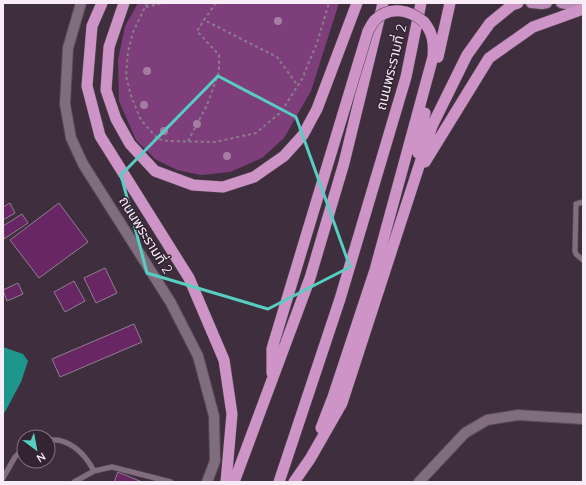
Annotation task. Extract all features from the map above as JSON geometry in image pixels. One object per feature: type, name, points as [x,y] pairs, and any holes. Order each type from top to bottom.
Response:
[{"type":"highway","points":[[102,3],[92,26],[87,86],[100,136],[189,278],[224,360],[232,414],[226,482]]},
{"type":"highway","points":[[124,3],[109,47],[106,90],[116,120],[130,144],[155,171],[193,184],[223,187],[254,177],[284,156],[303,135],[317,110],[358,3]]},
{"type":"highway","name":"ถนนพระรามที่ 2","points":[[234,482],[313,270],[344,163],[384,3]]},
{"type":"highway","name":"ถนนพระรามที่ 2","points":[[279,482],[340,299],[402,92],[421,3]]},
{"type":"highway","points":[[414,179],[420,134],[450,3]]},
{"type":"highway","points":[[294,482],[310,459],[342,403],[432,126],[467,55],[490,23],[512,5],[518,3]]},
{"type":"highway","points":[[414,179],[489,58],[533,27],[583,8]]},
{"type":"highway","points":[[272,382],[272,349],[368,31],[375,20],[390,11],[399,10],[416,15],[425,23],[430,32],[434,43],[433,57],[375,270],[333,398],[310,459]]},
{"type":"main road","name":"ถนนพระรามที่ 2","points":[[81,3],[68,48],[65,104],[71,138],[83,164],[171,303],[198,356],[214,416],[215,461],[207,482]]},
{"type":"main road","points":[[531,3],[547,3]]},
{"type":"main road","points":[[561,3],[583,8]]},
{"type":"main road","points":[[419,482],[465,433],[487,420],[518,415],[583,419]]},
{"type":"lane","points":[[583,202],[576,204],[575,251],[576,254],[583,260]]},
{"type":"lane","points":[[56,440],[74,446],[88,460],[94,470]]},
{"type":"lane","points":[[3,478],[16,458]]},
{"type":"lane","points":[[74,482],[94,470],[112,467],[171,482]]},
{"type":"path","points":[[147,3],[133,32],[128,52],[126,76],[131,96],[141,120],[158,138],[168,141],[187,142],[215,142],[256,133],[281,112],[298,86],[317,43],[329,3]]},
{"type":"path","points":[[146,6],[163,3]]},
{"type":"path","points":[[187,142],[207,105],[219,72],[219,55],[197,31],[216,3]]},
{"type":"path","points":[[204,20],[277,57],[298,86]]},
{"type":"highlighted area","points":[[218,76],[296,117],[350,267],[268,309],[147,273],[121,175]]},
{"type":"shaded area","points":[[138,3],[339,3],[311,91],[284,138],[262,158],[230,172],[201,175],[177,170],[155,159],[136,140],[119,101],[118,60],[125,26]]},
{"type":"shaded area","points":[[3,347],[23,354],[28,361],[21,382],[5,412],[3,413]]},
{"type":"building","points":[[10,203],[15,213],[3,220],[3,207]]},
{"type":"building","points":[[59,203],[88,242],[39,278],[10,240]]},
{"type":"building","points":[[22,214],[28,223],[4,239],[3,226]]},
{"type":"building","points":[[105,268],[117,293],[96,303],[84,278]]},
{"type":"building","points":[[74,281],[85,301],[65,312],[54,292]]},
{"type":"building","points":[[18,283],[23,294],[7,301],[3,290]]},
{"type":"building","points":[[134,324],[142,342],[60,377],[52,359]]},
{"type":"building","points":[[118,472],[142,482],[114,482]]}]
